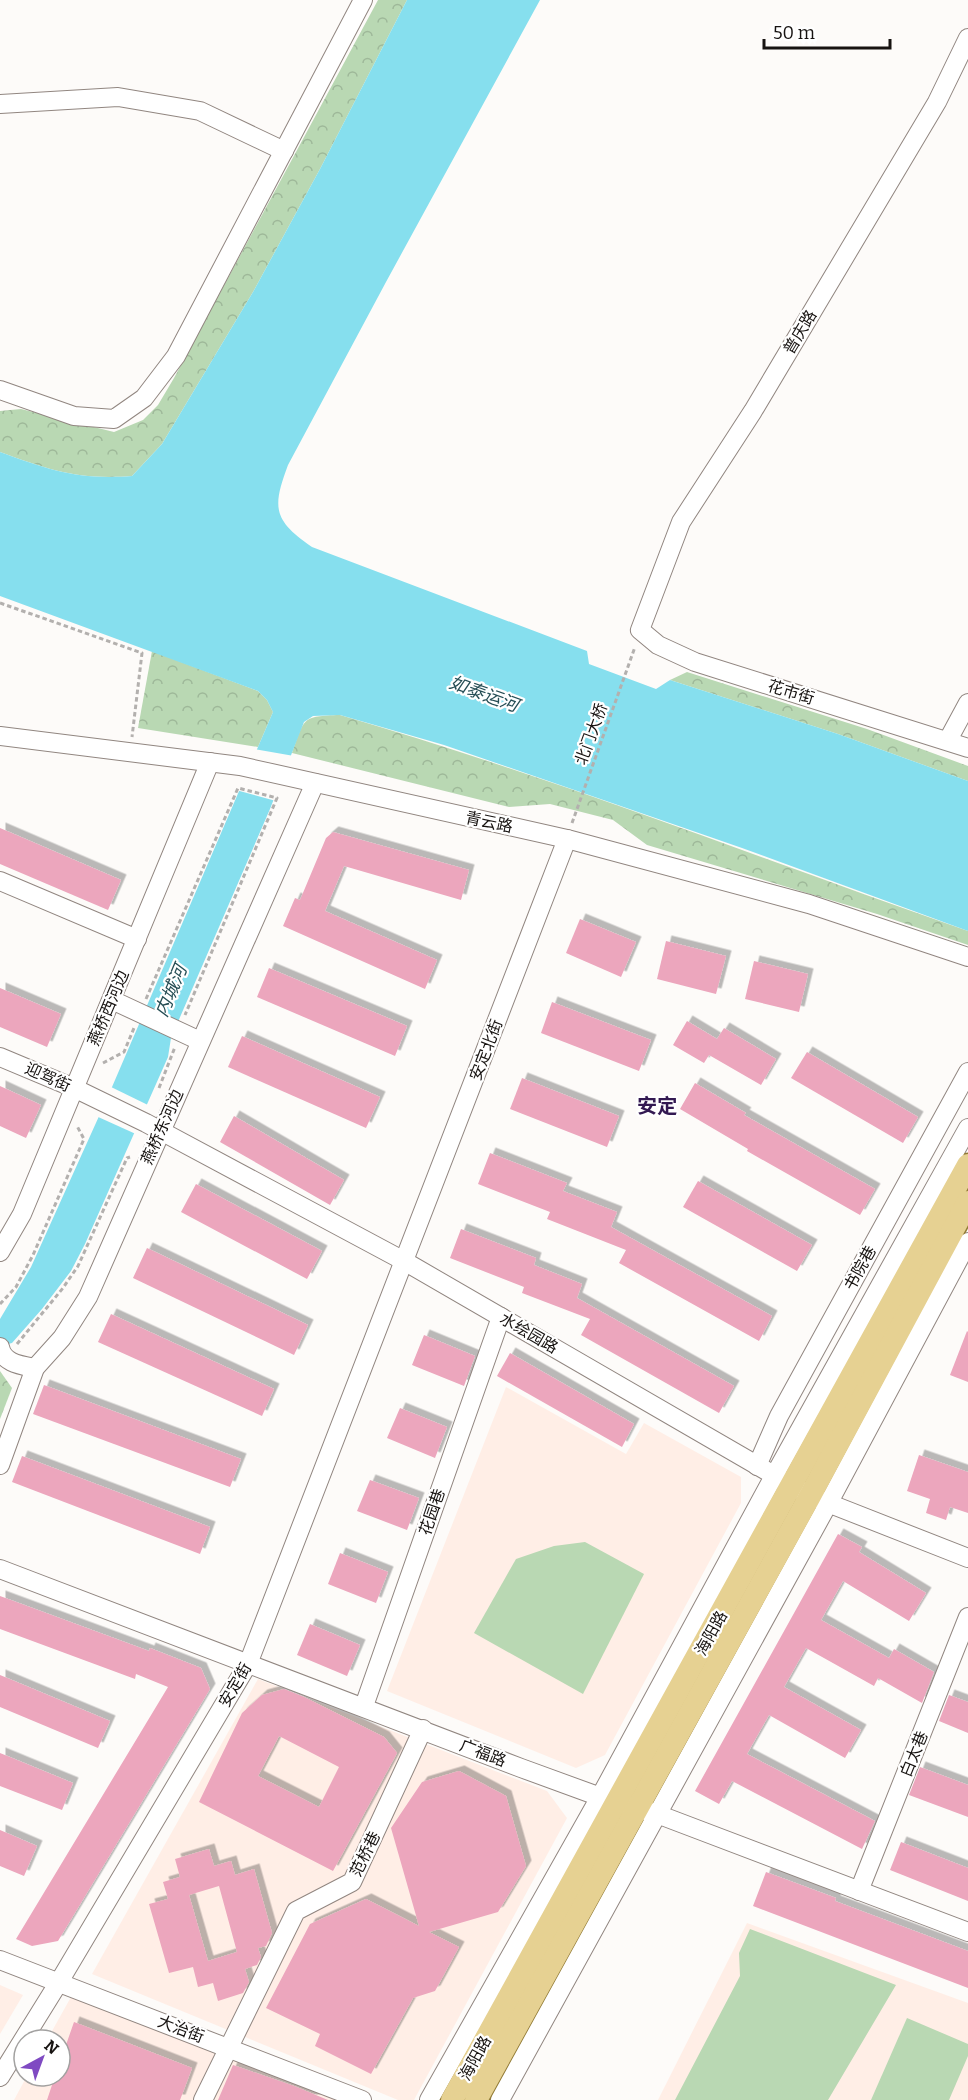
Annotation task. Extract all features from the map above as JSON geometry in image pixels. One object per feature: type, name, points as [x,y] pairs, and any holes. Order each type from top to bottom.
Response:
[{"type":"main road","name":"海阳路","points":[[801,1491],[968,1165]]},
{"type":"main road","name":"海阳路","points":[[476,2100],[627,1806],[801,1491],[968,1202]]},
{"type":"main road","name":"海阳路","points":[[452,2100],[627,1806]]},
{"type":"street","points":[[0,390],[74,416],[114,419],[144,398],[176,356],[363,0]]},
{"type":"street","name":"普庆路","points":[[640,630],[681,522],[753,411],[937,102],[968,38]]},
{"type":"street","points":[[0,104],[118,97],[200,111],[284,151]]},
{"type":"street","name":"花市街","points":[[640,630],[658,645],[695,662],[968,748]]},
{"type":"street","points":[[948,740],[968,703]]},
{"type":"street","name":"青云路","points":[[0,736],[240,766],[315,783],[570,831],[809,904],[968,957]]},
{"type":"street","name":"燕桥西河边","points":[[0,1252],[22,1214],[210,762]]},
{"type":"street","name":"燕桥东河边","points":[[0,1465],[35,1368],[62,1338],[88,1297],[151,1152],[154,1126],[200,1041],[315,783]]},
{"type":"street","name":"安定北街","points":[[404,1261],[570,831]]},
{"type":"street","points":[[0,881],[137,939]]},
{"type":"street","points":[[112,1000],[200,1041]]},
{"type":"street","name":"迎驾街","points":[[0,1057],[76,1083],[95,1098]]},
{"type":"street","name":"书院巷","points":[[757,1466],[779,1416],[968,1072]]},
{"type":"street","name":"水绘园路","points":[[95,1098],[154,1126],[404,1261],[801,1491],[968,1558]]},
{"type":"street","points":[[429,2100],[627,1806],[801,1491],[968,1128]]},
{"type":"street","points":[[801,1491],[968,1242]]},
{"type":"street","name":"安定街","points":[[0,2077],[249,1664],[404,1261]]},
{"type":"street","name":"花园巷","points":[[364,1706],[501,1317]]},
{"type":"street","points":[[1,1349],[13,1363],[35,1368]]},
{"type":"street","name":"广福路","points":[[0,1569],[423,1730],[968,1932]]},
{"type":"street","name":"白太巷","points":[[859,1891],[968,1617]]},
{"type":"street","name":"范桥巷","points":[[203,2100],[296,1911],[352,1882],[423,1730]]},
{"type":"street","points":[[500,2100],[627,1806]]},
{"type":"street","name":"大治街","points":[[0,1960],[362,2100]]},
{"type":"path","points":[[0,603],[142,653],[131,752]]},
{"type":"path","name":"北门大桥","points":[[570,831],[632,653]]},
{"type":"path","points":[[76,1083],[124,1052],[238,788],[277,798],[178,1031],[173,1054],[157,1094]]},
{"type":"path","points":[[0,1304],[16,1287],[33,1255],[84,1139],[66,1106]]},
{"type":"path","points":[[1,1349],[14,1348],[78,1266],[127,1158],[151,1152]]},
{"type":"shaded area","points":[[506,1387],[626,1454],[644,1423],[741,1477],[741,1503],[605,1755],[576,1768],[387,1691]]},
{"type":"shaded area","points":[[258,1679],[547,1791],[567,1818],[414,2100],[398,2100],[92,1974]]},
{"type":"shaded area","points":[[747,1923],[968,2003],[968,2100],[658,2100]]},
{"type":"shaded area","points":[[0,1985],[23,1995],[0,2034]]},
{"type":"shaded area","points":[[71,1997],[337,2100],[14,2100],[20,2088],[72,2088],[72,2028],[54,2028]]},
{"type":"green space","points":[[378,0],[407,0],[320,169],[253,292],[162,444],[132,476],[113,477],[64,472],[0,452],[0,411],[21,409],[114,432],[143,420],[158,405]]},
{"type":"green space","points":[[152,651],[258,691],[267,700],[273,712],[258,747],[138,728]]},
{"type":"green space","points":[[687,672],[867,729],[968,766],[968,781],[838,734],[670,680]]},
{"type":"green space","points":[[340,715],[577,791],[968,931],[968,945],[877,914],[647,845],[613,820],[550,804],[509,807],[292,753],[306,721],[318,716]]},
{"type":"green space","points":[[0,1371],[12,1388],[0,1419]]},
{"type":"green space","points":[[585,1542],[644,1574],[583,1694],[474,1633],[516,1559],[554,1546]]},
{"type":"green space","points":[[750,1929],[896,1985],[828,2100],[675,2100],[740,1976],[739,1953]]},
{"type":"green space","points":[[907,2018],[968,2044],[968,2056],[949,2100],[871,2100]]},
{"type":"water","points":[[407,0],[540,0],[288,465],[278,503],[283,521],[312,547],[587,651],[589,664],[656,689],[670,680],[838,734],[968,781],[968,931],[742,848],[444,745],[340,715],[313,716],[304,722],[270,809],[171,1038],[168,1057],[85,1244],[71,1271],[42,1309],[12,1343],[0,1346],[0,1319],[31,1267],[109,1094],[273,712],[267,700],[258,691],[0,596],[0,452],[64,472],[113,477],[132,476],[162,444],[253,292],[320,169]]},
{"type":"pier","points":[[254,749],[294,756],[276,801],[236,790]]},
{"type":"pier","points":[[109,1086],[150,1106],[138,1135],[96,1116]]},
{"type":"building","points":[[0,828],[121,880],[108,910],[0,864]]},
{"type":"building","points":[[333,832],[469,870],[461,900],[344,866],[325,911],[437,960],[425,989],[283,926],[295,898],[300,900],[326,838]]},
{"type":"building","points":[[580,919],[636,942],[621,977],[566,953]]},
{"type":"building","points":[[666,941],[726,956],[716,994],[657,979]]},
{"type":"building","points":[[754,961],[808,974],[799,1012],[745,999]]},
{"type":"building","points":[[269,968],[407,1026],[395,1056],[257,997]]},
{"type":"building","points":[[0,988],[61,1014],[47,1047],[0,1027]]},
{"type":"building","points":[[552,1002],[651,1040],[639,1071],[541,1033]]},
{"type":"building","points":[[687,1021],[717,1039],[724,1028],[776,1059],[761,1085],[709,1055],[704,1063],[673,1045]]},
{"type":"building","points":[[242,1036],[380,1097],[366,1128],[228,1067]]},
{"type":"building","points":[[807,1052],[918,1117],[903,1143],[791,1078]]},
{"type":"building","points":[[522,1078],[619,1116],[607,1147],[510,1109]]},
{"type":"building","points":[[695,1083],[746,1113],[744,1115],[875,1189],[860,1215],[747,1151],[748,1149],[680,1109]]},
{"type":"building","points":[[0,1086],[41,1105],[26,1138],[0,1126]]},
{"type":"building","points":[[234,1116],[344,1180],[330,1205],[220,1142]]},
{"type":"building","points":[[490,1153],[567,1183],[563,1191],[617,1212],[611,1227],[772,1316],[759,1341],[619,1263],[626,1250],[547,1219],[550,1212],[478,1184]]},
{"type":"building","points":[[698,1181],[812,1245],[797,1271],[683,1207]]},
{"type":"building","points":[[196,1184],[322,1251],[307,1279],[181,1212]]},
{"type":"building","points":[[461,1229],[536,1258],[534,1265],[582,1284],[577,1298],[734,1386],[719,1413],[581,1335],[590,1319],[522,1293],[524,1287],[450,1258]]},
{"type":"building","points":[[147,1248],[308,1325],[294,1355],[133,1278]]},
{"type":"building","points":[[111,1314],[274,1389],[262,1416],[98,1342]]},
{"type":"building","points":[[968,1332],[968,1382],[950,1375]]},
{"type":"building","points":[[424,1335],[475,1356],[464,1386],[412,1365]]},
{"type":"building","points":[[510,1353],[634,1424],[622,1447],[497,1376]]},
{"type":"building","points":[[44,1385],[241,1459],[230,1487],[33,1414]]},
{"type":"building","points":[[400,1408],[447,1427],[435,1458],[387,1438]]},
{"type":"building","points":[[919,1455],[968,1472],[968,1513],[950,1507],[946,1520],[926,1513],[930,1499],[907,1491]]},
{"type":"building","points":[[22,1456],[210,1527],[200,1554],[12,1482]]},
{"type":"building","points":[[370,1480],[419,1498],[407,1530],[357,1511]]},
{"type":"building","points":[[838,1534],[862,1547],[859,1552],[926,1593],[909,1621],[843,1581],[821,1620],[889,1658],[894,1649],[934,1672],[922,1703],[878,1678],[874,1686],[806,1648],[784,1687],[861,1730],[845,1758],[769,1715],[747,1754],[875,1821],[862,1849],[732,1781],[719,1804],[695,1791]]},
{"type":"building","points":[[340,1553],[388,1572],[376,1603],[328,1584]]},
{"type":"building","points":[[0,1596],[201,1668],[210,1689],[58,1941],[32,1946],[16,1939],[168,1687],[136,1674],[135,1679],[0,1629]]},
{"type":"building","points":[[310,1624],[360,1645],[347,1676],[297,1655]]},
{"type":"building","points":[[0,1675],[110,1721],[98,1748],[0,1707]]},
{"type":"building","points":[[284,1689],[304,1697],[384,1737],[397,1753],[333,1871],[199,1802],[242,1713],[262,1695]],"holes":[[[279,1736],[339,1767],[319,1807],[258,1776]]]},
{"type":"building","points":[[949,1695],[968,1702],[968,1733],[939,1721]]},
{"type":"building","points":[[0,1753],[73,1783],[62,1810],[0,1786]]},
{"type":"building","points":[[920,1767],[968,1785],[968,1817],[909,1795]]},
{"type":"building","points":[[459,1771],[506,1796],[526,1866],[498,1912],[429,1932],[459,1947],[435,1991],[413,1998],[371,2074],[315,2046],[320,2034],[266,2008],[310,1924],[366,1899],[419,1926],[391,1828],[422,1782]]},
{"type":"building","points":[[0,1830],[37,1846],[24,1876],[0,1866]]},
{"type":"building","points":[[901,1842],[968,1868],[968,1901],[890,1870]]},
{"type":"building","points":[[209,1849],[214,1866],[231,1861],[235,1875],[254,1869],[272,1933],[266,1946],[258,1948],[261,1957],[257,1965],[245,1969],[249,1982],[243,1993],[218,2001],[213,1983],[198,1987],[193,1967],[169,1973],[149,1904],[168,1899],[163,1882],[180,1877],[175,1859]],"holes":[[[219,1886],[237,1952],[208,1961],[189,1895]]]},
{"type":"building","points":[[766,1872],[836,1898],[835,1901],[968,1951],[968,1988],[753,1906]]},
{"type":"building","points":[[74,2022],[192,2068],[180,2100],[47,2100],[51,2088],[72,2088],[72,2028]]},
{"type":"building","points":[[233,2065],[294,2086],[328,2100],[218,2100]]},
{"type":"district","name":"安定","points":[[657,1106]]},
{"type":"water label","name":"如泰运河","points":[[484,694]]},
{"type":"water label","name":"内城河","points":[[171,991]]}]
